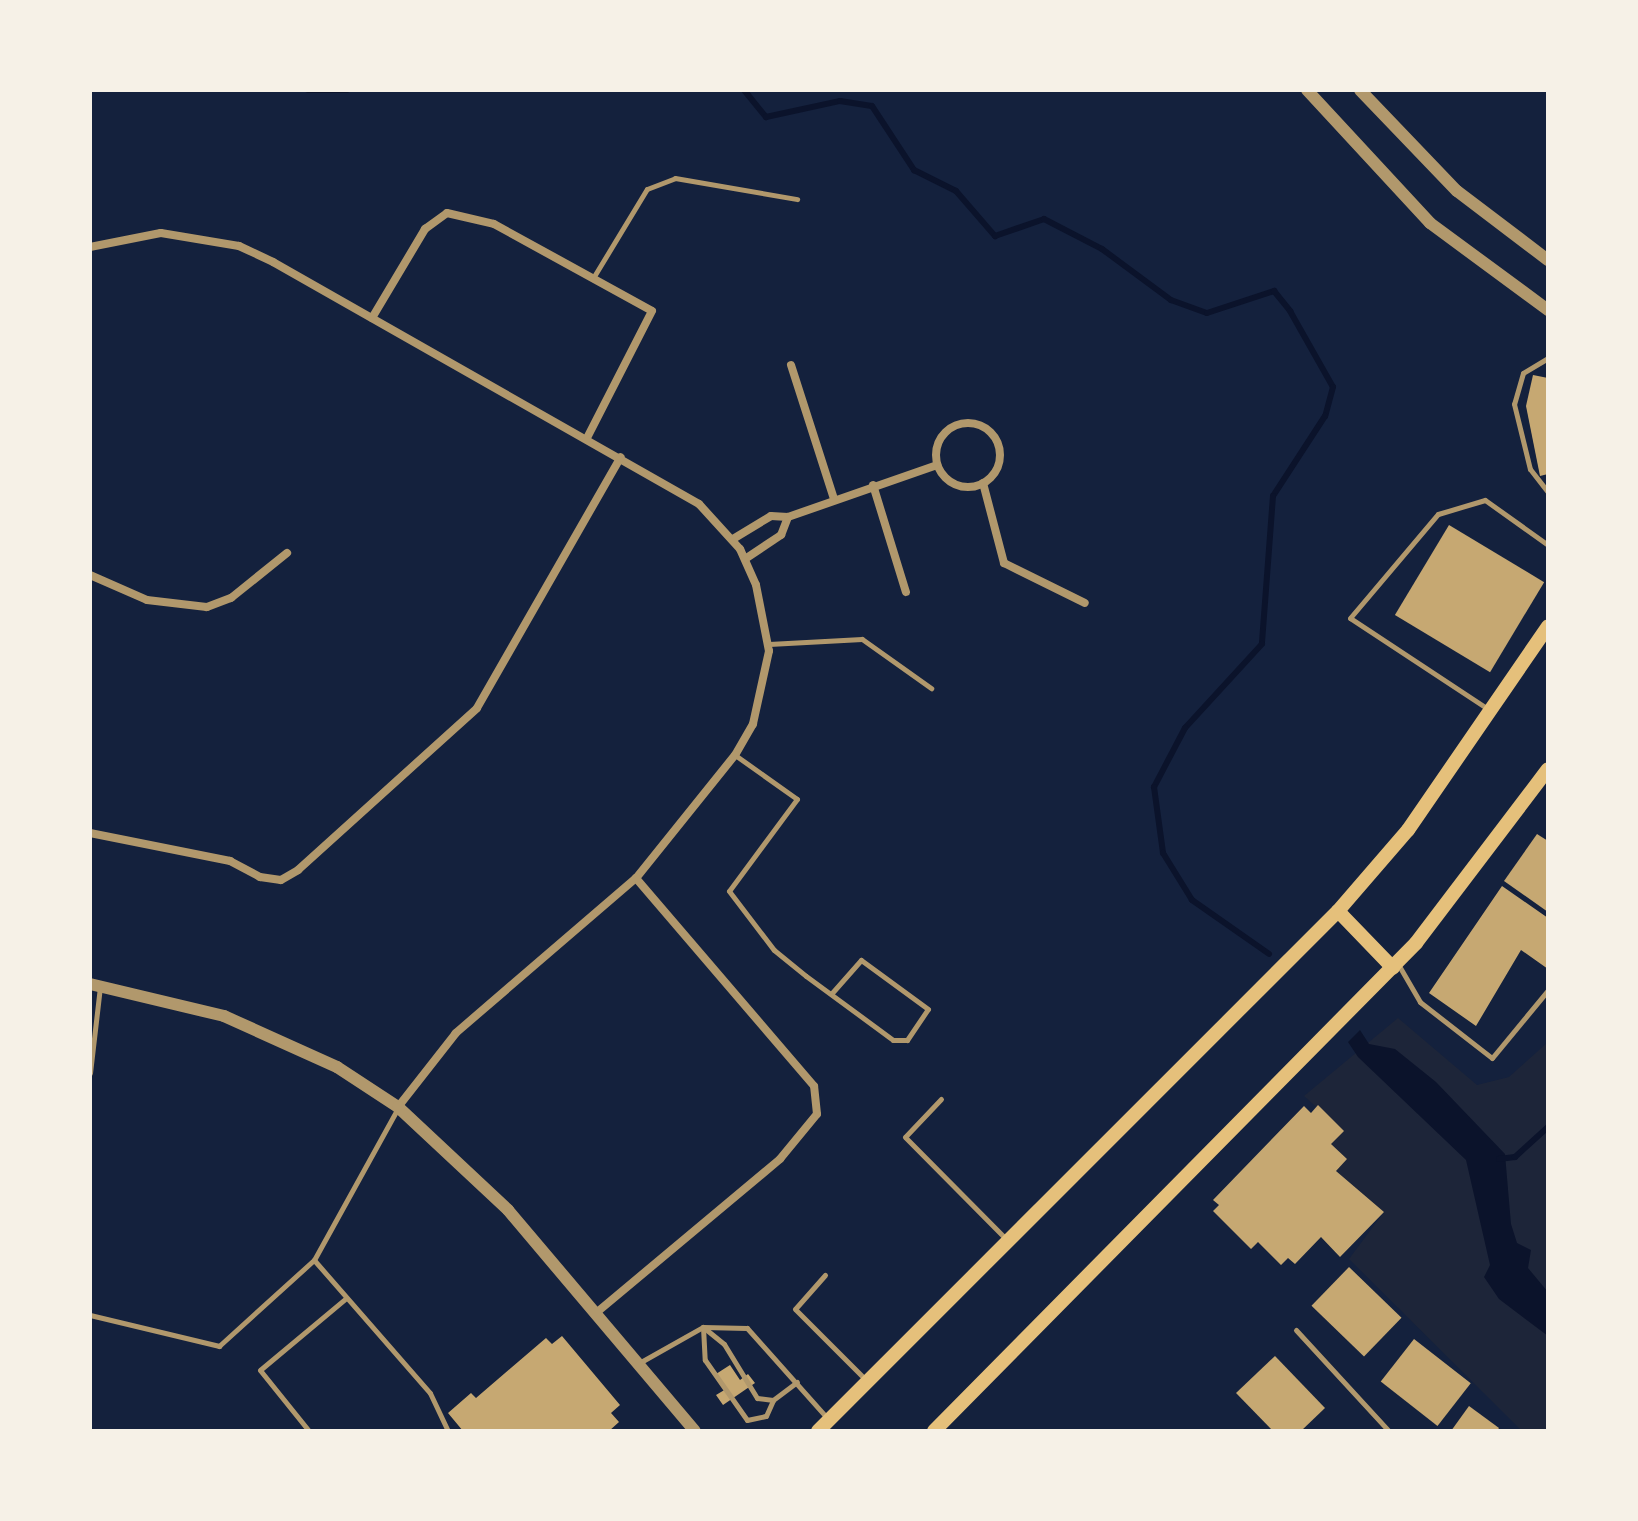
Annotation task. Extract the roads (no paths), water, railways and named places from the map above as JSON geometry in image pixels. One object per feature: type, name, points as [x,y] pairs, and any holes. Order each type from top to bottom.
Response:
[{"type":"main road","points":[[824,1426],[1011,1243],[1338,911],[1408,830],[1492,712],[1548,626]]},
{"type":"main road","points":[[934,1431],[1395,966],[1548,769]]},
{"type":"main road","points":[[1338,911],[1395,966]]},
{"type":"street","points":[[1307,90],[1430,223],[1548,310]]},
{"type":"street","points":[[1360,90],[1457,191],[1548,260]]},
{"type":"street","points":[[372,318],[425,229],[447,213],[494,224],[593,278],[652,311],[587,438]]},
{"type":"street","points":[[90,247],[161,233],[239,246],[621,457],[699,504],[733,539],[745,559],[768,644],[763,693],[735,755],[636,878],[456,1033],[398,1107]]},
{"type":"street","points":[[791,365],[834,499]]},
{"type":"street","points":[[937,465],[947,430],[982,426],[1000,458],[983,483],[1004,563],[1085,603]]},
{"type":"street","points":[[90,833],[230,861],[260,877],[281,880],[298,870],[477,708],[621,457]]},
{"type":"street","points":[[733,539],[771,516],[788,517],[937,465]]},
{"type":"street","points":[[937,465],[953,484],[983,483]]},
{"type":"street","points":[[873,485],[906,592]]},
{"type":"street","points":[[745,559],[781,535],[788,517]]},
{"type":"street","points":[[90,575],[147,600],[207,607],[231,598],[287,553]]},
{"type":"street","points":[[596,1313],[780,1159],[817,1114],[814,1086],[636,878]]},
{"type":"street","points":[[95,985],[178,1001],[264,1032],[398,1107],[468,1167],[695,1431]]},
{"type":"lane","points":[[593,278],[647,189],[675,178],[797,199]]},
{"type":"lane","points":[[1548,358],[1523,373],[1514,404],[1530,469],[1548,492]]},
{"type":"lane","points":[[1492,712],[1350,618],[1438,514],[1485,500],[1548,545]]},
{"type":"lane","points":[[768,644],[862,639],[931,688]]},
{"type":"lane","points":[[735,755],[797,799],[729,891],[774,950],[831,994],[901,1042],[928,1009],[861,960],[831,994]]},
{"type":"lane","points":[[1395,966],[1420,1002],[1492,1058],[1548,990]]},
{"type":"lane","points":[[90,1073],[95,985]]},
{"type":"lane","points":[[941,1099],[905,1137],[1011,1243]]},
{"type":"lane","points":[[90,1315],[219,1346],[314,1260],[398,1107]]},
{"type":"lane","points":[[314,1260],[430,1393],[448,1431]]},
{"type":"lane","points":[[825,1275],[795,1309],[869,1384]]},
{"type":"lane","points":[[309,1431],[260,1370],[345,1299]]},
{"type":"lane","points":[[703,1327],[724,1344],[757,1398],[773,1400]]},
{"type":"lane","points":[[703,1327],[705,1360],[737,1413],[759,1421],[773,1400],[797,1382]]},
{"type":"lane","points":[[638,1364],[703,1327],[747,1328],[797,1382],[824,1426]]},
{"type":"lane","points":[[1296,1330],[1389,1431]]},
{"type":"waterway","points":[[308,90],[347,90]]},
{"type":"waterway","points":[[744,90],[766,117],[840,101],[872,106],[914,170],[956,191],[995,236],[1044,219],[1102,249],[1171,300],[1207,313],[1274,291],[1290,311],[1333,387],[1325,416],[1273,496],[1262,644],[1185,728],[1154,787],[1163,853],[1192,900],[1269,954]]},
{"type":"waterway","points":[[1499,1159],[1515,1157],[1548,1127]]}]
